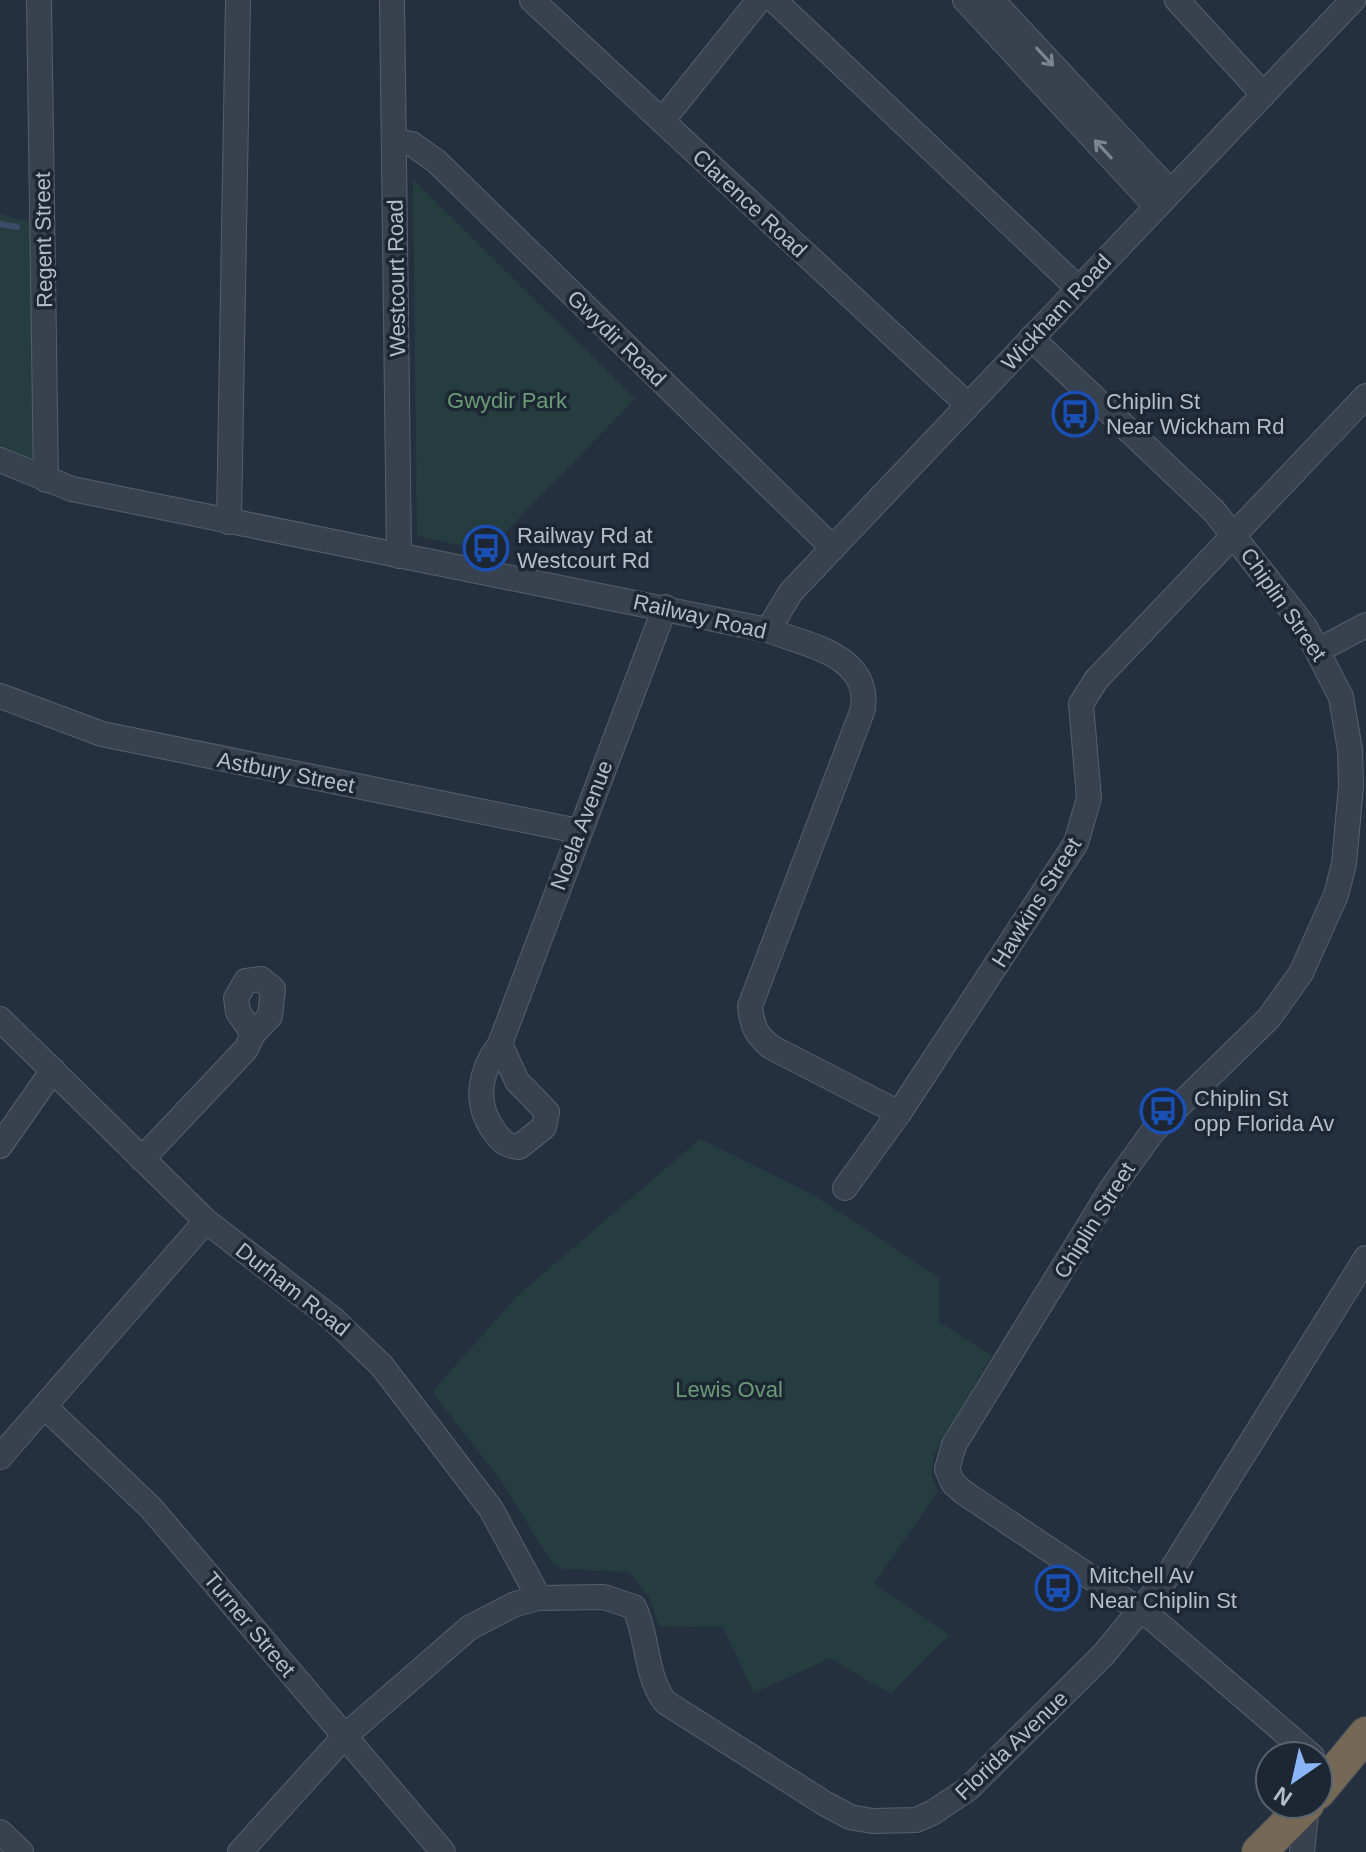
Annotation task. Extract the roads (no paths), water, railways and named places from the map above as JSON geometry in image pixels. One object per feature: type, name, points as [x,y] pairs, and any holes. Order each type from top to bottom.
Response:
[{"type":"highway","points":[[1334,1760],[1366,1734]]},
{"type":"highway","points":[[1259,1852],[1291,1820]]},
{"type":"street","name":"Regent Street","points":[[39,0],[46,480]]},
{"type":"street","points":[[229,522],[238,0]]},
{"type":"street","name":"Westcourt Road","points":[[392,0],[399,556]]},
{"type":"street","name":"Clarence Road","points":[[532,0],[968,405]]},
{"type":"street","points":[[662,121],[758,0]]},
{"type":"street","points":[[774,0],[1078,288]]},
{"type":"street","points":[[965,0],[1163,199]]},
{"type":"street","points":[[992,0],[1163,199]]},
{"type":"street","points":[[1177,0],[1263,94]]},
{"type":"street","name":"Wickham Road","points":[[768,630],[783,602],[833,548],[1353,0]]},
{"type":"street","name":"Gwydir Road","points":[[394,141],[412,144],[436,161],[833,548]]},
{"type":"street","name":"Chiplin Street","points":[[1031,338],[1235,535],[1319,650],[1341,697],[1358,786],[1344,864],[1317,945],[1287,995],[1269,1018],[1154,1130],[1112,1188],[946,1462],[949,1476],[963,1492],[1142,1611]]},
{"type":"street","name":"Hawkins Street","points":[[845,1188],[899,1113],[1076,843],[1089,798],[1081,704],[1096,680],[1366,396]]},
{"type":"street","name":"Railway Road","points":[[0,460],[72,489],[768,630],[853,666],[865,696],[863,709],[750,1006],[751,1024],[758,1036],[771,1047],[899,1113]]},
{"type":"street","name":"Noela Avenue","points":[[500,1044],[665,607]]},
{"type":"street","points":[[1319,650],[1366,625]]},
{"type":"street","name":"Astbury Street","points":[[0,696],[102,734],[578,831]]},
{"type":"street","name":"Durham Road","points":[[0,1019],[206,1221],[333,1319],[382,1366],[491,1509],[539,1598]]},
{"type":"street","points":[[142,1159],[236,1064],[253,1034]]},
{"type":"street","points":[[0,1146],[53,1070]]},
{"type":"street","points":[[0,1457],[206,1221]]},
{"type":"street","name":"Florida Avenue","points":[[539,1598],[604,1597],[634,1607],[640,1619],[650,1676],[665,1702],[850,1817],[872,1821],[916,1820],[960,1796],[1142,1611],[1366,1258]]},
{"type":"street","name":"Turner Street","points":[[45,1407],[151,1508],[443,1852]]},
{"type":"street","points":[[240,1852],[345,1736],[469,1628],[515,1604],[539,1598]]},
{"type":"street","points":[[1142,1611],[1286,1740]]},
{"type":"street","points":[[1302,1852],[1305,1820]]},
{"type":"street","points":[[0,1832],[21,1852]]},
{"type":"waterway","points":[[0,224],[17,227]]},
{"type":"place","name":"Chiplin St Near Wickham Rd","points":[[1075,414]]},
{"type":"place","name":"Railway Rd at Westcourt Rd","points":[[486,548]]},
{"type":"place","name":"Chiplin St opp Florida Av","points":[[1163,1111]]},
{"type":"place","name":"Mitchell Av Near Chiplin St","points":[[1058,1588]]},
{"type":"park label","name":"Gwydir Park","points":[[507,400]]},
{"type":"park label","name":"Lewis Oval","points":[[729,1389]]}]
